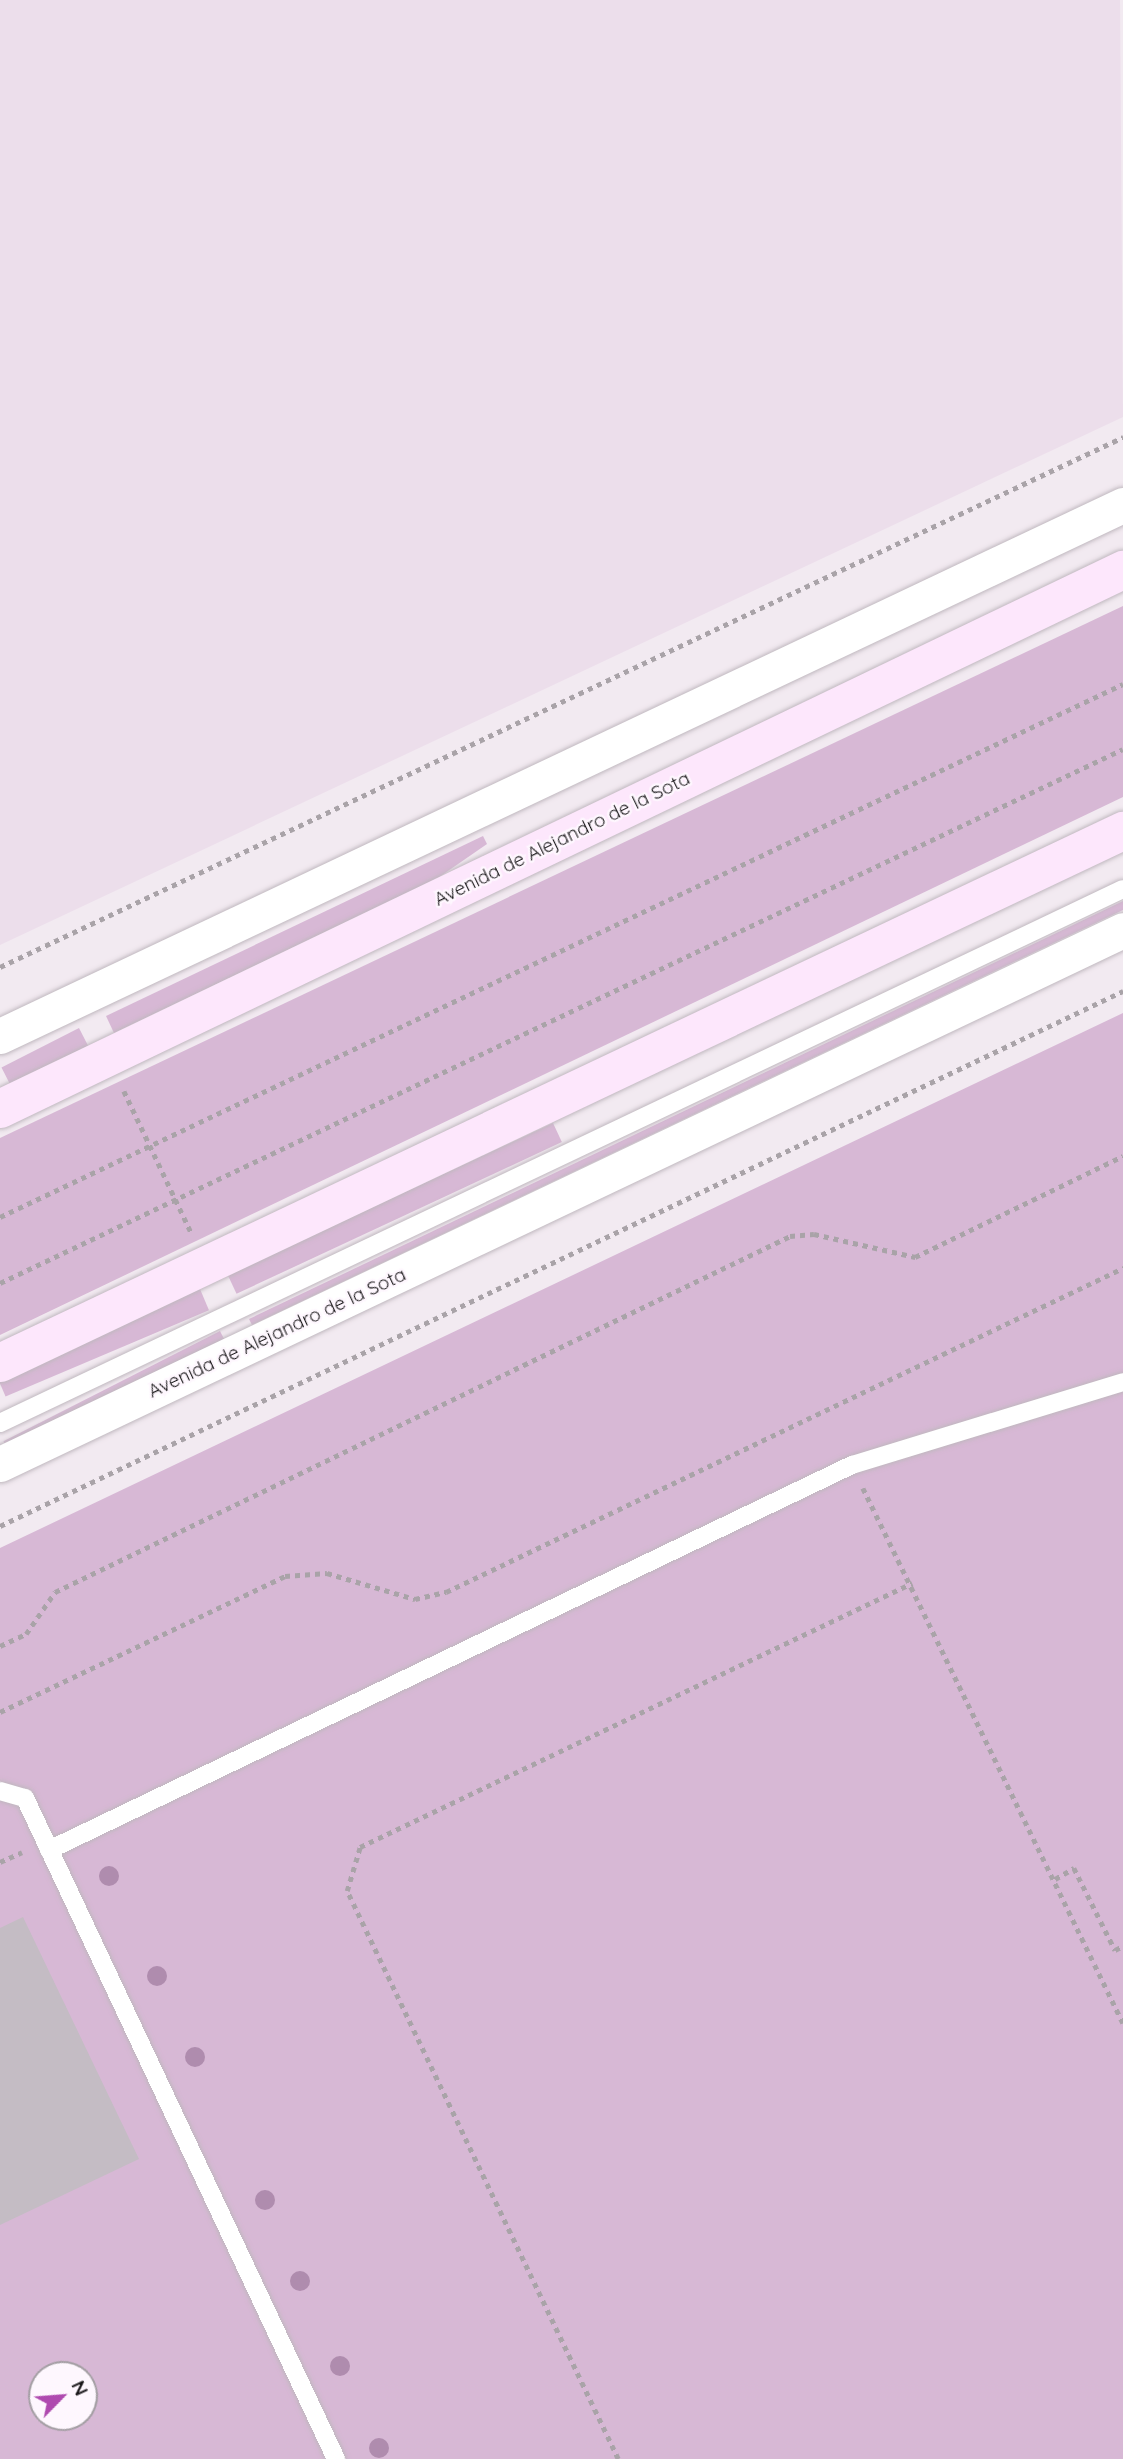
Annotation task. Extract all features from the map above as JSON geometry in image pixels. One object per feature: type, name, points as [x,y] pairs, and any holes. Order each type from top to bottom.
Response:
[{"type":"main road","name":"Avenida de Alejandro de la Sota","points":[[0,1108],[1123,570]]},
{"type":"main road","points":[[0,1363],[1123,831]]},
{"type":"street","points":[[0,1036],[1123,505]]},
{"type":"street","name":"Avenida de Alejandro de la Sota","points":[[0,1464],[1123,930]]},
{"type":"lane","name":"Avenida de Alejandro de la Sota","points":[[0,1423],[1123,889]]},
{"type":"lane","points":[[49,1850],[852,1465],[1123,1382]]},
{"type":"lane","points":[[0,1791],[25,1798],[336,2459]]},
{"type":"path","points":[[0,967],[1123,437]]},
{"type":"path","points":[[0,1217],[1123,684]]},
{"type":"path","points":[[0,1283],[1123,749]]},
{"type":"path","points":[[0,1526],[1123,991]]},
{"type":"path","points":[[121,1084],[198,1245]]},
{"type":"path","points":[[0,1646],[26,1634],[55,1592],[790,1236],[814,1234],[915,1257],[1123,1156]]},
{"type":"path","points":[[0,1712],[285,1576],[327,1573],[415,1599],[446,1592],[1123,1268]]},
{"type":"path","points":[[852,1465],[912,1583],[1123,2023]]},
{"type":"path","points":[[618,2459],[347,1891],[360,1847],[912,1583]]},
{"type":"path","points":[[1055,1880],[1074,1868],[1115,1950],[1123,1946]]},
{"type":"shaded area","points":[[0,0],[1120,0],[1123,417],[0,945]]},
{"type":"shaded area","points":[[1123,606],[1123,797],[0,1335],[0,1138]]},
{"type":"shaded area","points":[[483,836],[487,844],[435,880],[114,1033],[106,1016]]},
{"type":"shaded area","points":[[1123,901],[1123,910],[252,1325],[249,1319]]},
{"type":"shaded area","points":[[1123,1013],[1123,2459],[0,2459],[0,1548]]},
{"type":"shaded area","points":[[79,1028],[88,1046],[11,1085],[1,1067]]},
{"type":"shaded area","points":[[553,1123],[562,1142],[237,1294],[228,1275]]},
{"type":"shaded area","points":[[200,1289],[209,1310],[6,1397],[0,1383],[0,1374]]},
{"type":"shaded area","points":[[220,1331],[224,1339],[8,1449],[3,1441]]},
{"type":"building","points":[[23,1917],[139,2159],[0,2225],[0,1928]]}]
